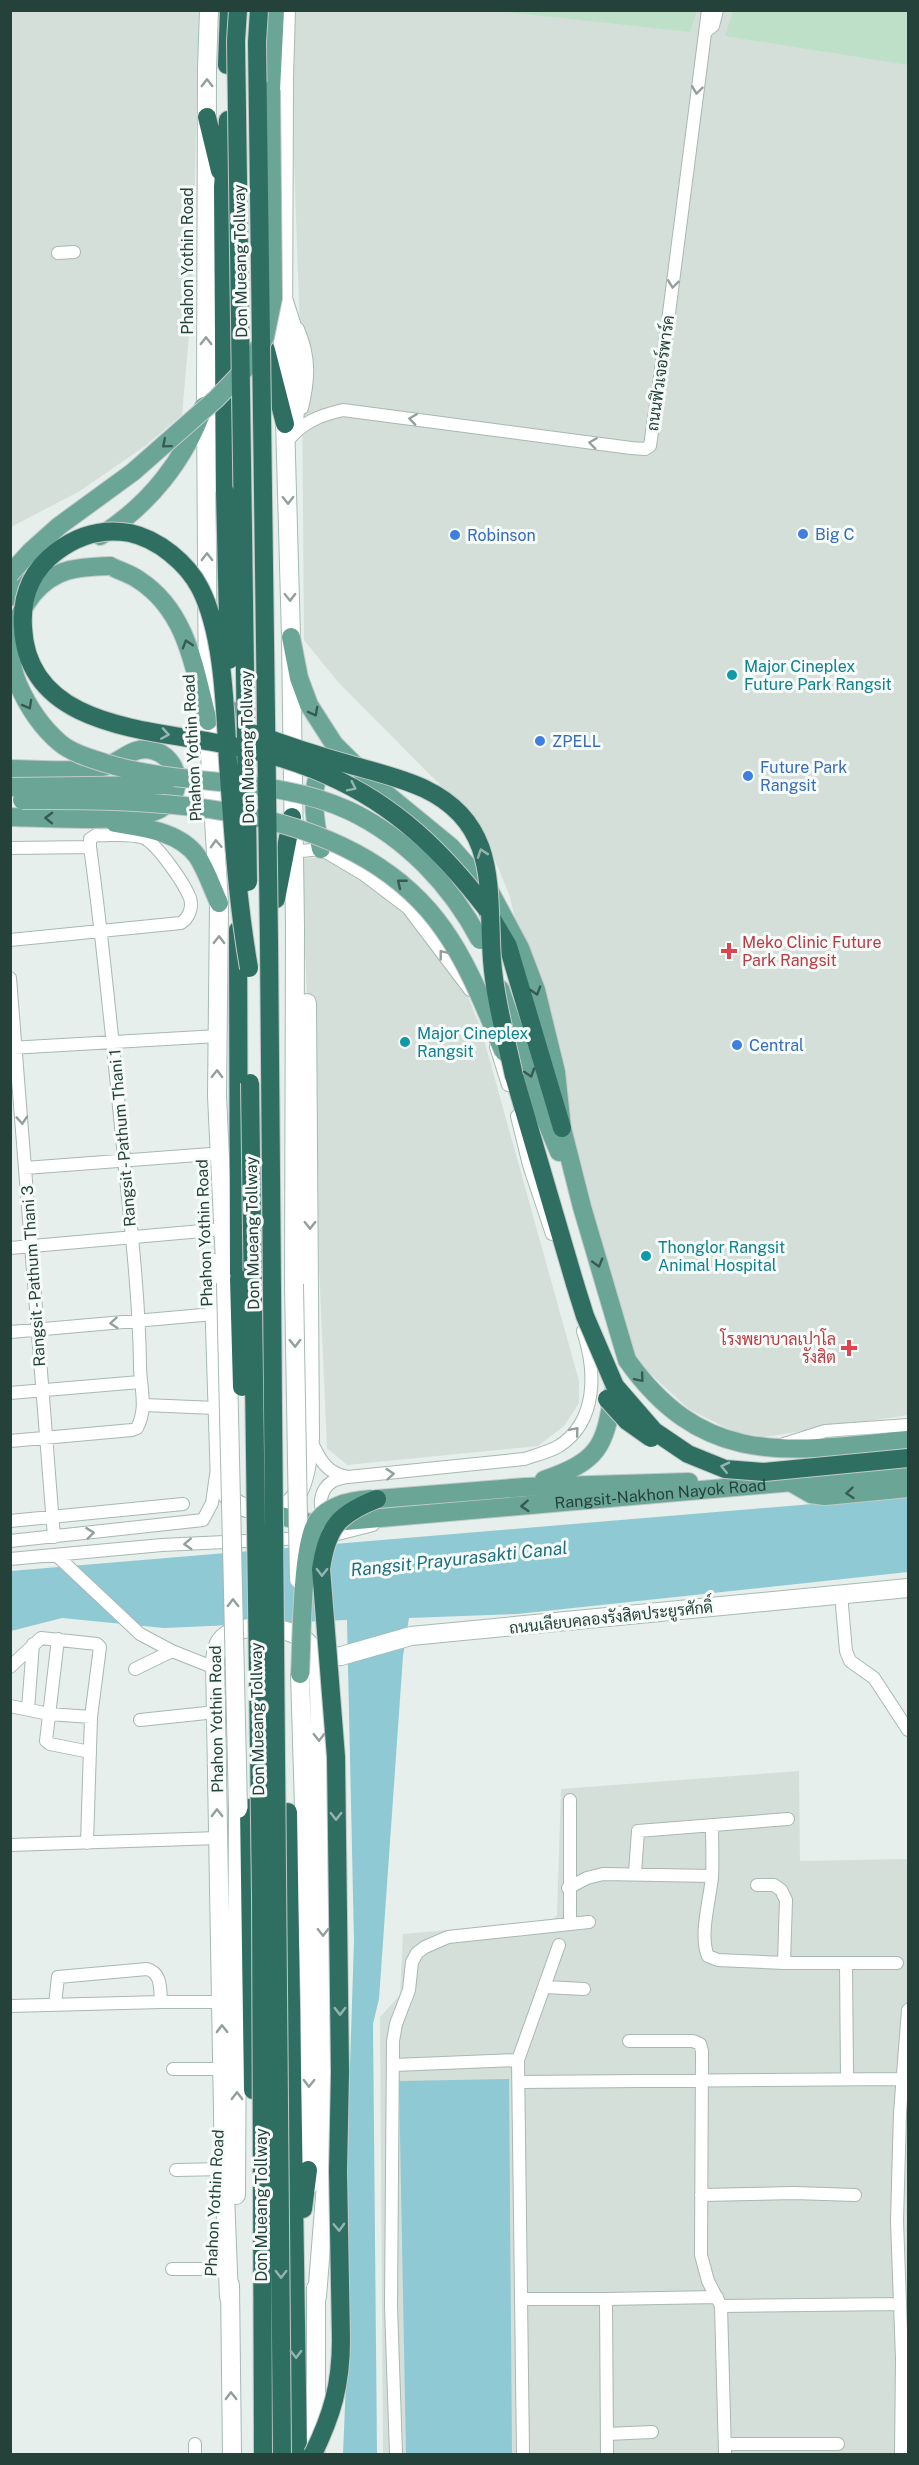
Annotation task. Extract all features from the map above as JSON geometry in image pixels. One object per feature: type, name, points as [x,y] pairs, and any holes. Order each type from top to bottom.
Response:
[{"type":"highway","name":"Phahon Yothin Road","points":[[229,10],[227,29],[228,120],[236,484],[232,1281],[246,1570],[243,1808],[258,2454]]},
{"type":"highway","name":"Don Mueang Tollway","points":[[238,10],[236,40],[261,1896],[263,2454]]},
{"type":"highway","name":"Don Mueang Tollway","points":[[259,10],[257,42],[269,966],[282,2454]]},
{"type":"highway","points":[[266,10],[263,39],[266,350],[286,1282],[280,1557],[296,1814],[297,2454]]},
{"type":"highway","points":[[207,117],[224,188]]},
{"type":"highway","points":[[228,120],[224,188],[225,492],[229,670],[235,704],[247,726],[255,734],[425,789],[453,807],[470,824],[482,850],[489,877],[492,960],[498,1002],[514,1076],[585,1316],[615,1386],[654,1431],[683,1451]]},
{"type":"highway","points":[[266,350],[291,430]]},
{"type":"highway","points":[[30,552],[82,536],[117,531],[140,536],[173,555],[200,587],[217,645],[222,681],[237,894],[249,968]]},
{"type":"highway","points":[[82,536],[56,552],[42,565],[32,578],[24,600],[22,614],[26,650],[41,680],[70,706],[108,723],[271,755],[302,764],[361,791],[396,813],[460,874],[486,908],[508,946],[562,1128]]},
{"type":"highway","points":[[276,899],[292,817]]},
{"type":"highway","points":[[607,1399],[627,1421],[645,1436],[725,1469],[764,1472],[909,1458]]},
{"type":"highway","points":[[314,2454],[331,2415],[337,2394],[341,2359],[336,1757],[321,1569],[327,1539],[335,1525],[354,1508],[377,1499]]},
{"type":"highway","points":[[295,2275],[308,2170]]},
{"type":"main road","name":"Phahon Yothin Road","points":[[209,10],[206,400],[208,721],[219,903],[217,1112],[232,1281]]},
{"type":"main road","points":[[10,574],[59,526],[133,472],[216,399],[246,368],[265,337],[273,298],[271,90],[275,10]]},
{"type":"main road","points":[[286,10],[284,293],[291,430],[295,1208]]},
{"type":"main road","points":[[10,597],[38,568],[114,527],[147,498],[183,453],[206,400]]},
{"type":"main road","points":[[208,721],[187,638],[163,599],[138,579],[110,566],[84,567],[51,576],[32,596],[18,619],[11,645],[15,676],[28,707],[42,726],[61,744],[83,756],[153,774],[300,793],[349,811],[391,835],[423,861],[470,920],[480,940],[513,1023],[542,1111],[582,1207]]},
{"type":"main road","points":[[291,637],[299,678],[309,705],[321,726],[345,757],[451,847],[489,890],[520,948],[536,990],[556,1072],[562,1128],[582,1207],[627,1360],[639,1377],[681,1416],[709,1434],[741,1444],[771,1449],[820,1448],[909,1440]]},
{"type":"main road","points":[[10,770],[103,767],[130,752],[144,749],[153,750],[164,756],[172,765],[178,779],[176,792],[160,809],[145,814],[87,818],[10,817]]},
{"type":"main road","points":[[321,849],[313,812],[316,783],[327,764],[345,757]]},
{"type":"main road","points":[[87,818],[101,805],[105,788],[101,778],[88,768]]},
{"type":"main road","points":[[14,796],[145,785],[253,786]]},
{"type":"main road","points":[[14,796],[164,803],[257,819],[303,831],[343,847],[381,867],[413,893],[444,930],[477,989],[514,1076]]},
{"type":"main road","points":[[87,818],[147,829],[176,838],[197,856],[219,903]]},
{"type":"main road","points":[[217,1112],[211,1154],[217,1464],[220,1484],[232,1501],[240,1506],[264,1512],[282,1509],[295,1498],[305,1477],[310,1438],[307,933],[294,881]]},
{"type":"main road","points":[[300,1674],[286,1282],[308,1083]]},
{"type":"main road","points":[[525,1487],[571,1470],[598,1450],[608,1427],[617,1365],[616,1326]]},
{"type":"main road","name":"Rangsit-Nakhon Nayok Road","points":[[264,1512],[310,1523],[346,1521],[909,1472]]},
{"type":"main road","points":[[317,2297],[308,2170],[310,2006],[296,1814],[300,1674],[307,1559],[312,1531],[318,1520],[336,1507],[360,1500],[525,1487],[660,1482],[772,1484]]},
{"type":"main road","points":[[792,1483],[811,1494],[825,1496],[909,1488]]},
{"type":"main road","name":"ถนนเลียบคลองรังสิตประยูรศักดิ์","points":[[316,1659],[341,1656],[411,1636],[909,1588]]},
{"type":"main road","points":[[229,2297],[224,2169],[215,1668],[217,1650],[224,1637],[245,1630],[280,1629],[306,1640],[316,1659],[319,1689],[327,2171],[317,2297],[314,2454]]},
{"type":"main road","name":"Phahon Yothin Road","points":[[232,2454],[229,2297],[237,2175],[243,1808]]},
{"type":"street","name":"ถนนฟิวเจอร์พาร์ค","points":[[291,430],[316,416],[343,410],[608,445],[645,449],[650,446],[708,10]]},
{"type":"street","name":"ถนนฟิวเจอร์พาร์ค","points":[[705,32],[713,26],[717,10]]},
{"type":"street","points":[[58,253],[74,252]]},
{"type":"street","points":[[284,293],[293,317],[296,336],[291,430]]},
{"type":"street","points":[[10,848],[90,847],[90,839],[96,835],[140,837],[157,850],[191,899],[191,910],[187,919],[182,923],[10,940]]},
{"type":"street","name":"Rangsit - Pathum Thani 1","points":[[46,1438],[137,1428],[144,1405],[140,1382],[140,1320],[113,1041],[102,932],[90,847]]},
{"type":"street","points":[[292,852],[321,849],[363,874],[408,908],[481,1007],[500,1059],[529,1166],[587,1344],[592,1369],[590,1400],[581,1424],[572,1436],[550,1450],[524,1459],[334,1480],[321,1496],[321,1507],[326,1515],[346,1521]]},
{"type":"street","name":"Rangsit - Pathum Thani 3","points":[[10,978],[54,1538]]},
{"type":"street","points":[[14,1047],[218,1036]]},
{"type":"street","points":[[25,1168],[211,1154]]},
{"type":"street","points":[[10,1248],[213,1230]]},
{"type":"street","points":[[10,1332],[214,1314]]},
{"type":"street","points":[[10,1393],[140,1382]]},
{"type":"street","points":[[144,1405],[216,1408]]},
{"type":"street","points":[[771,1449],[825,1431],[909,1425]]},
{"type":"street","points":[[10,1441],[46,1438]]},
{"type":"street","points":[[310,1438],[325,1468],[331,1473],[348,1477]]},
{"type":"street","points":[[210,1543],[204,1520],[212,1503],[217,1464]]},
{"type":"street","points":[[10,1521],[183,1503]]},
{"type":"street","points":[[10,1559],[334,1536],[412,1514]]},
{"type":"street","points":[[10,1541],[204,1520]]},
{"type":"street","points":[[56,1555],[140,1634],[172,1651],[215,1668]]},
{"type":"street","points":[[841,1594],[846,1651],[850,1661],[874,1678],[909,1730]]},
{"type":"street","points":[[10,1666],[41,1638],[97,1644],[100,1647],[91,1717],[87,1843]]},
{"type":"street","points":[[58,1639],[47,1743],[90,1752]]},
{"type":"street","points":[[28,1709],[33,1644]]},
{"type":"street","points":[[135,1669],[172,1651]]},
{"type":"street","points":[[10,1706],[49,1714],[91,1717]]},
{"type":"street","points":[[140,1720],[216,1713]]},
{"type":"street","points":[[570,1800],[568,1888],[570,1924]]},
{"type":"street","points":[[635,1873],[638,1831],[788,1819]]},
{"type":"street","points":[[712,1826],[712,1876],[705,1937],[705,1949],[708,1956],[718,1960],[784,1963],[897,1963]]},
{"type":"street","points":[[10,1845],[218,1838]]},
{"type":"street","points":[[568,1888],[587,1878],[603,1874],[712,1876]]},
{"type":"street","points":[[757,1884],[774,1885],[782,1890],[786,1900],[784,1963]]},
{"type":"street","points":[[396,2454],[392,2306],[394,2033],[405,2005],[412,1962],[417,1953],[448,1937],[589,1922]]},
{"type":"street","points":[[523,2454],[518,2060],[546,1987],[559,1945]]},
{"type":"street","points":[[846,1963],[847,2078]]},
{"type":"street","points":[[55,2004],[58,1977],[147,1969],[154,1971],[158,1977],[161,2002]]},
{"type":"street","points":[[546,1987],[584,1989]]},
{"type":"street","points":[[10,2006],[222,2002]]},
{"type":"street","points":[[904,2450],[897,2221],[908,2010]]},
{"type":"street","points":[[629,2041],[693,2041],[700,2044],[702,2051],[701,2256],[708,2281],[719,2302],[725,2449],[838,2444]]},
{"type":"street","points":[[394,2065],[518,2060]]},
{"type":"street","points":[[173,2069],[223,2069]]},
{"type":"street","points":[[519,2082],[903,2079]]},
{"type":"street","points":[[176,2170],[224,2169]]},
{"type":"street","points":[[701,2195],[794,2193],[855,2195]]},
{"type":"street","points":[[172,2268],[228,2269]]},
{"type":"street","points":[[522,2299],[899,2304]]},
{"type":"street","points":[[606,2299],[607,2454]]},
{"type":"street","points":[[607,2434],[651,2432]]},
{"type":"shaded area","points":[[11,11],[199,11],[192,300],[182,415],[145,446],[80,491],[11,527]]},
{"type":"shaded area","points":[[294,11],[908,11],[908,1415],[764,1437],[732,1431],[689,1409],[633,1358],[618,1323],[509,894],[481,826],[338,682],[304,640],[302,391],[293,132]]},
{"type":"shaded area","points":[[328,857],[408,913],[463,985],[481,1029],[579,1381],[579,1403],[564,1426],[538,1446],[347,1465],[327,1448],[301,859]]},
{"type":"shaded area","points":[[799,1771],[800,1861],[908,1859],[908,2454],[383,2454],[380,2017],[400,1995],[403,1934],[551,1921],[557,1915],[561,1789]]},
{"type":"green space","points":[[697,10],[690,32],[497,11]]},
{"type":"green space","points":[[733,11],[908,11],[908,65],[725,36]]},
{"type":"water","name":"Rangsit Prayurasakti Canal","points":[[908,1496],[908,1572],[517,1614],[409,1618],[403,1656],[379,1999],[373,2024],[377,2454],[343,2454],[347,2358],[346,2191],[354,1941],[347,1620],[164,1628],[62,1618],[11,1631],[11,1571]]},
{"type":"water","points":[[509,2079],[512,2454],[406,2454],[399,2081]]},
{"type":"place","name":"Big C","points":[[803,534]]},
{"type":"place","name":"Robinson","points":[[455,535]]},
{"type":"place","name":"Major Cineplex Future Park Rangsit","points":[[732,675]]},
{"type":"place","name":"ZPELL","points":[[540,741]]},
{"type":"place","name":"Future Park Rangsit","points":[[748,776]]},
{"type":"place","name":"Meko Clinic Future Park Rangsit","points":[[729,951]]},
{"type":"place","name":"Major Cineplex Rangsit","points":[[405,1042]]},
{"type":"place","name":"Central","points":[[737,1045]]},
{"type":"place","name":"Thonglor Rangsit Animal Hospital","points":[[646,1256]]},
{"type":"place","name":"โรงพยาบาลเปาโล รังสิต","points":[[849,1348]]}]
